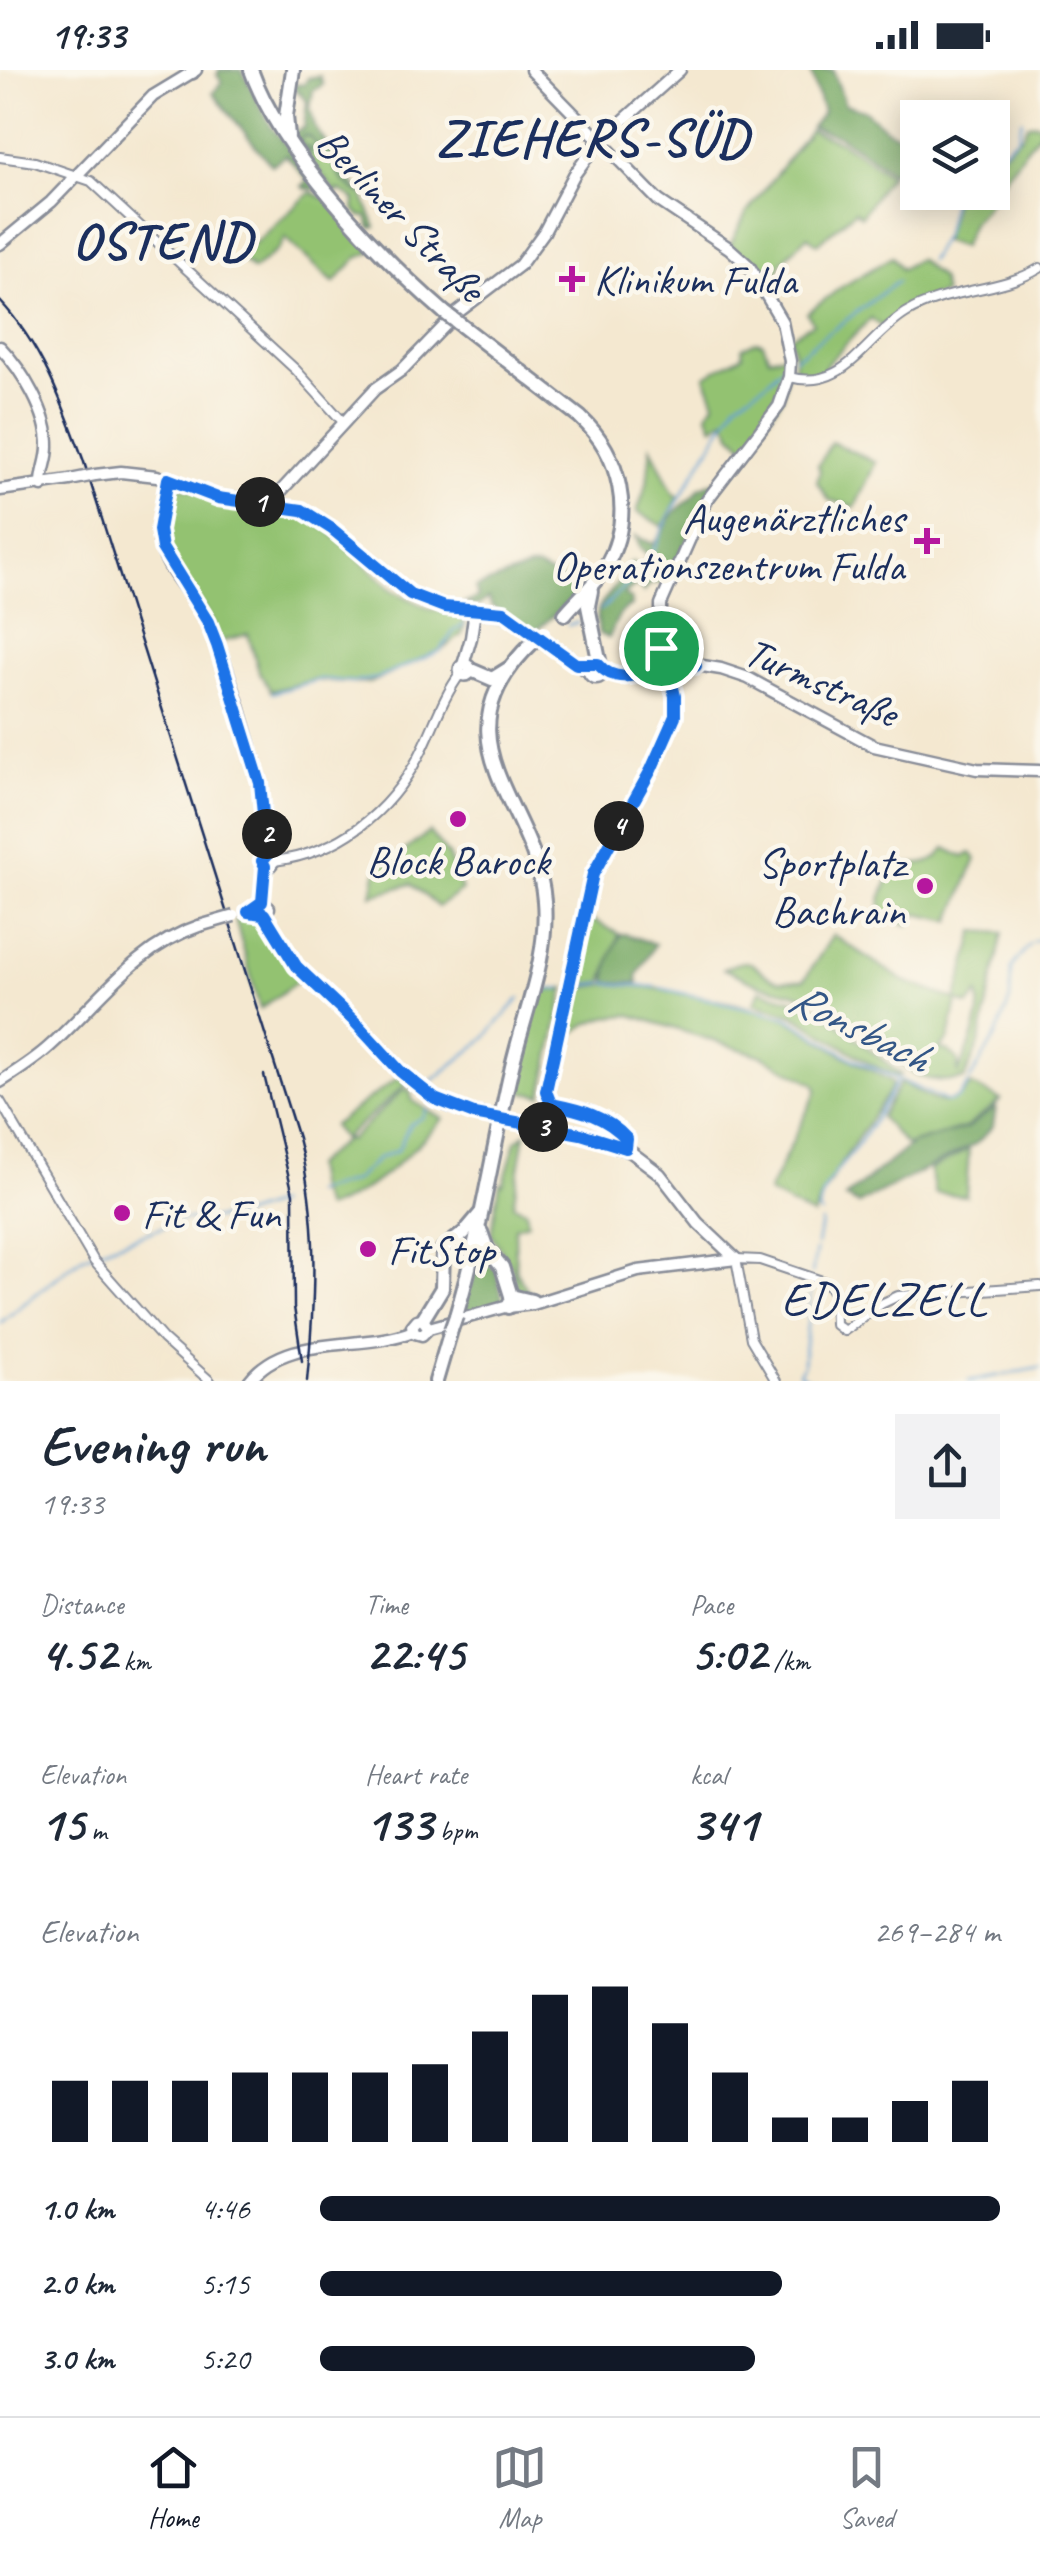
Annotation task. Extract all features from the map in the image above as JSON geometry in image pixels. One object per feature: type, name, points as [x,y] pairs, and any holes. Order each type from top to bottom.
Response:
[{"type":"highway","name":"Berliner Straße","points":[[251,70],[261,96],[290,144],[384,254],[596,433],[613,462],[620,487],[621,518],[616,545],[594,584],[544,632],[530,636],[494,702],[490,732],[494,770],[532,850],[542,884],[545,915],[542,945],[510,1071],[467,1282],[436,1381]]},
{"type":"highway","points":[[290,144],[286,120],[293,71]]},
{"type":"highway","points":[[261,96],[278,104],[289,96]]},
{"type":"highway","name":"Berliner Straße","points":[[533,380],[590,421],[607,443],[619,470],[625,502],[622,533],[612,560],[591,591],[561,616]]},
{"type":"highway","points":[[591,591],[588,606],[596,668]]},
{"type":"highway","points":[[561,616],[581,616],[592,627]]},
{"type":"highway","points":[[466,669],[492,679],[510,668]]},
{"type":"highway","points":[[466,669],[491,686],[494,702]]},
{"type":"highway","points":[[427,1320],[443,1284],[441,1254],[445,1246],[481,1218]]},
{"type":"highway","points":[[481,1218],[486,1246],[500,1264],[509,1302]]},
{"type":"highway","points":[[445,1246],[453,1242],[462,1244],[472,1260]]},
{"type":"highway","points":[[467,1282],[481,1265],[494,1265],[501,1274],[509,1302]]},
{"type":"highway","points":[[509,1302],[537,1301]]},
{"type":"main road","points":[[531,70],[668,209],[743,258],[758,276],[778,314],[789,347],[788,377],[779,406],[696,519],[661,604],[661,648],[675,696],[675,716],[651,770],[597,863],[582,919],[546,1096],[554,1105],[576,1107],[607,1122],[626,1138],[626,1148]]},
{"type":"main road","points":[[274,504],[375,389],[402,370],[453,316],[503,281],[526,258],[590,152],[680,70]]},
{"type":"main road","points":[[0,244],[78,175],[153,96],[193,71]]},
{"type":"main road","points":[[0,347],[18,370],[42,420],[48,444],[44,486]]},
{"type":"main road","points":[[46,467],[53,480],[66,481]]},
{"type":"main road","points":[[0,490],[124,472],[168,479],[218,498],[302,510],[322,521],[406,592],[457,609],[474,619]]},
{"type":"main road","points":[[168,479],[159,530],[162,548],[208,622],[217,645],[260,783],[268,862],[261,911],[296,966],[403,1074],[442,1103],[626,1148],[660,1174],[698,1223],[736,1259]]},
{"type":"main road","points":[[466,669],[474,619],[488,610],[507,614],[530,636],[596,668]]},
{"type":"main road","points":[[654,670],[661,648]]},
{"type":"main road","name":"Turmstraße","points":[[596,668],[628,677],[667,667],[696,666],[745,677],[874,746],[978,769],[1040,771]]},
{"type":"main road","name":"Turmstraße","points":[[596,668],[632,680],[667,667]]},
{"type":"main road","points":[[0,1080],[64,1031],[155,945],[199,926],[261,911]]},
{"type":"main road","points":[[537,1301],[635,1272],[736,1259]]},
{"type":"main road","points":[[249,1381],[261,1368],[284,1356],[330,1344],[389,1338],[414,1331],[414,1321],[509,1302]]},
{"type":"street","points":[[0,157],[35,162],[94,184],[296,370],[344,424]]},
{"type":"street","points":[[788,377],[809,381],[829,378],[916,307],[981,290],[1040,268]]},
{"type":"street","points":[[268,862],[310,854],[335,844],[380,809],[419,756],[466,669]]},
{"type":"street","points":[[0,1101],[89,1254],[142,1318],[210,1381]]},
{"type":"street","points":[[776,1381],[751,1339],[736,1259],[760,1260],[828,1283],[833,1290],[836,1326],[842,1331],[850,1330],[881,1304],[898,1296],[1040,1286]]},
{"type":"green space","points":[[219,70],[242,70],[271,126],[320,188],[305,189],[302,186],[308,181],[286,155],[271,165],[213,93],[222,82],[217,75]]},
{"type":"green space","points":[[810,70],[833,70],[845,104],[864,110],[900,136],[900,163],[892,172],[839,136],[811,127],[823,112]]},
{"type":"green space","points":[[320,76],[323,85],[313,91],[310,108],[315,127],[361,194],[344,182],[329,153],[322,152],[309,136],[303,136],[299,142],[313,149],[308,154],[291,133],[304,128],[307,101],[294,88],[295,84],[304,85],[308,78]]},
{"type":"green space","points":[[1028,124],[1040,125],[1040,131],[1010,170],[1010,146]]},
{"type":"green space","points":[[810,130],[841,142],[890,175],[861,216],[855,211],[818,244],[807,236],[781,263],[775,279],[767,286],[730,245],[746,214]]},
{"type":"green space","points":[[308,136],[322,152],[329,153],[345,184],[362,193],[376,227],[371,228],[367,217],[354,209],[355,200],[339,190],[336,193],[304,151],[299,138]]},
{"type":"green space","points":[[311,192],[333,202],[372,252],[357,258],[334,283],[285,238],[279,249],[253,270],[239,257]]},
{"type":"green space","points":[[951,210],[983,210],[972,223],[962,247],[943,241]]},
{"type":"green space","points":[[892,257],[901,269],[918,259],[940,278],[944,293],[914,303],[881,327],[871,318],[825,366],[825,374],[794,373],[790,337],[813,323],[807,313]]},
{"type":"green space","points":[[756,341],[763,343],[769,358],[789,353],[783,397],[747,448],[732,434],[725,419],[713,427],[707,413],[715,402],[705,376],[743,355],[742,348]]},
{"type":"green space","points":[[831,442],[876,462],[855,507],[829,500],[817,482],[818,466]]},
{"type":"green space","points":[[651,447],[673,493],[679,497],[663,526],[637,512],[647,483]]},
{"type":"green space","points":[[717,480],[665,583],[651,583],[644,592],[636,585],[624,595],[631,599],[631,606],[620,615],[609,638],[599,634],[601,605],[625,569],[632,562],[640,568],[649,556],[640,548],[636,536],[653,544],[674,513],[699,488]]},
{"type":"green space","points":[[179,486],[297,512],[330,531],[392,590],[430,609],[462,616],[462,634],[443,649],[370,683],[314,680],[271,691],[259,672],[248,634],[220,642],[166,551],[164,535],[172,491]]},
{"type":"green space","points":[[529,568],[586,586],[535,632],[491,606],[489,598],[477,606],[464,604],[478,597],[475,588]]},
{"type":"green space","points":[[429,832],[448,855],[462,890],[438,907],[411,884],[372,895],[376,873],[391,857],[394,859]]},
{"type":"green space","name":"Sportplatz Bachrain","points":[[945,848],[964,857],[971,853],[976,859],[951,921],[916,914],[908,925],[880,914],[881,899],[894,864],[929,862]]},
{"type":"green space","points":[[259,915],[281,954],[302,978],[260,1009],[235,919]]},
{"type":"green space","points":[[591,919],[619,934],[603,982],[574,985],[585,923]]},
{"type":"green space","points":[[975,931],[1003,933],[979,1044],[964,1079],[939,1081],[903,1066],[882,1050],[886,1045],[822,1000],[760,985],[724,969],[744,962],[778,980],[804,980],[833,935],[904,981],[956,1000]],"holes":[[[978,994],[974,1035],[958,1074],[958,1060],[940,1049],[949,1039],[957,1001],[969,1005]]]},
{"type":"green space","points":[[620,935],[655,944],[637,976],[638,983],[607,982],[613,952]]},
{"type":"green space","points":[[607,984],[649,987],[787,1018],[891,1081],[892,1086],[813,1216],[768,1193],[817,1090],[815,1084],[762,1056],[631,1015],[606,1017],[587,1024],[561,1042],[573,989]]},
{"type":"green space","points":[[565,988],[542,1095],[512,1090],[536,992]]},
{"type":"green space","points":[[760,990],[820,1008],[901,1075],[872,1065],[793,1015],[754,1003]]},
{"type":"green space","points":[[399,1077],[407,1084],[343,1139],[332,1126]]},
{"type":"green space","points":[[900,1083],[937,1101],[953,1100],[971,1085],[1001,1100],[967,1127],[906,1145],[880,1117]]},
{"type":"green space","points":[[409,1089],[413,1101],[443,1119],[374,1183],[325,1209],[313,1166]]},
{"type":"green space","points":[[996,1107],[993,1126],[977,1143],[858,1204],[845,1198],[913,1143],[967,1128]]},
{"type":"green space","points":[[525,1134],[513,1205],[526,1210],[528,1223],[515,1227],[516,1271],[530,1294],[518,1290],[511,1266],[491,1234],[500,1183],[503,1184],[516,1141]]},
{"type":"green space","points":[[969,1149],[966,1196],[935,1193],[930,1170]]},
{"type":"green space","points":[[486,1265],[496,1268],[503,1301],[460,1318],[473,1277]]},
{"type":"waterway","points":[[1010,144],[1018,137],[1022,120]]},
{"type":"waterway","points":[[929,261],[945,233],[950,210]]},
{"type":"waterway","points":[[833,330],[898,281]]},
{"type":"waterway","points":[[795,358],[830,331]]},
{"type":"waterway","points":[[601,610],[647,565],[669,516],[737,402],[783,366]]},
{"type":"waterway","points":[[483,621],[516,625]]},
{"type":"waterway","points":[[568,625],[578,622]]},
{"type":"waterway","points":[[272,693],[321,679],[354,682],[379,678],[440,651],[454,631],[464,625]]},
{"type":"waterway","name":"Ronsbach","points":[[1033,942],[1040,939]]},
{"type":"waterway","name":"Ronsbach","points":[[970,1080],[996,1036],[1010,1000],[1011,968],[1030,944]]},
{"type":"waterway","name":"Ronsbach","points":[[575,986],[603,983]]},
{"type":"waterway","name":"Ronsbach","points":[[606,983],[656,987]]},
{"type":"waterway","name":"Ronsbach","points":[[539,991],[562,988]]},
{"type":"waterway","name":"Ronsbach","points":[[660,988],[787,1017],[853,1059],[948,1102],[958,1098],[968,1084]]},
{"type":"waterway","name":"Ronsbach","points":[[430,1088],[432,1081],[481,1042],[520,998]]},
{"type":"waterway","points":[[821,1214],[818,1210],[829,1182],[866,1134],[897,1081]]},
{"type":"waterway","name":"Ronsbach","points":[[313,1193],[354,1181],[379,1158],[398,1150],[410,1124],[423,1117],[427,1109]]},
{"type":"waterway","name":"Ronsbach","points":[[0,1323],[81,1258],[94,1252],[183,1220],[238,1217],[277,1204]]},
{"type":"waterway","points":[[817,1245],[821,1222]]},
{"type":"waterway","points":[[812,1273],[816,1250]]},
{"type":"waterway","points":[[803,1363],[812,1281]]},
{"type":"waterway","points":[[803,1366],[799,1373],[808,1379]]},
{"type":"waterway","points":[[968,1381],[1040,1368]]},
{"type":"railway","points":[[0,301],[39,356],[83,459],[298,1138],[312,1229],[307,1381]]},
{"type":"railway","points":[[264,1075],[293,1194],[294,1307],[302,1361]]},
{"type":"place","name":"Klinikum Fulda","points":[[572,279]]},
{"type":"place","name":"Augenärztliches Operationszentrum Fulda","points":[[927,541]]},
{"type":"place","name":"Block Barock","points":[[458,819]]},
{"type":"place","name":"Sportplatz Bachrain","points":[[925,886]]},
{"type":"place","name":"Fit & Fun","points":[[122,1213]]},
{"type":"place","name":"FitStop","points":[[368,1249]]},
{"type":"district","name":"ZIEHERS-SÜD","points":[[593,137]]},
{"type":"district","name":"OSTEND","points":[[163,240]]},
{"type":"district","name":"EDELZELL","points":[[885,1298]]},
{"type":"route","points":[[168,479],[218,498],[283,505],[306,512],[406,592],[444,607],[504,612],[576,664],[598,664],[609,674],[633,676],[654,670],[661,648],[666,666],[696,666],[668,668],[675,716],[651,770],[593,874],[546,1093],[551,1104],[576,1107],[619,1130],[628,1142],[626,1148],[581,1134],[463,1112],[410,1081],[296,966],[264,914],[248,912],[262,902],[262,861],[267,855],[267,844],[262,787],[212,631],[162,548],[159,530],[168,479]]}]
